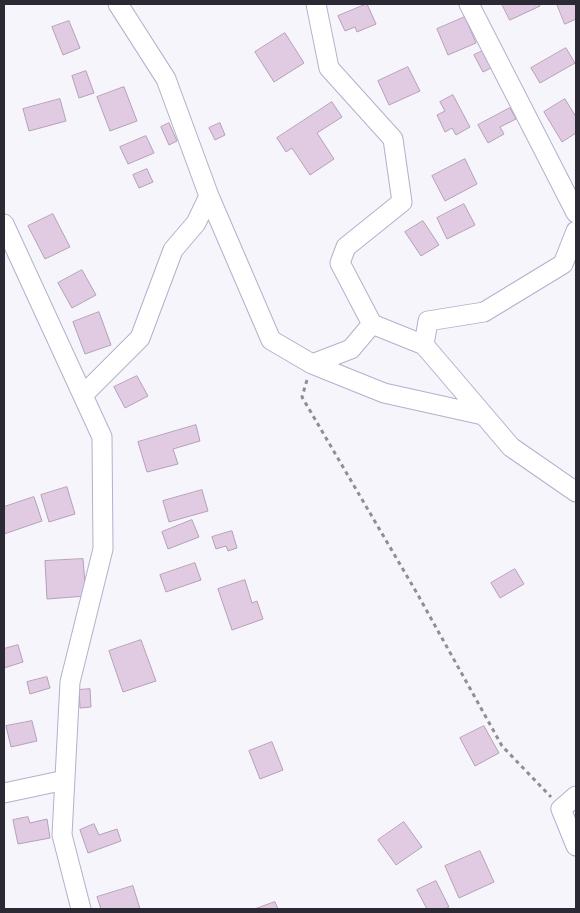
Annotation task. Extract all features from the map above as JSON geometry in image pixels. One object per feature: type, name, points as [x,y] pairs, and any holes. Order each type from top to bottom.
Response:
[{"type":"street","points":[[118,4],[166,79],[209,196],[271,340],[312,364],[384,393],[483,415]]},
{"type":"street","points":[[316,4],[329,68],[393,139],[402,202],[346,248],[340,263],[372,324],[424,345],[511,448],[576,492]]},
{"type":"street","points":[[469,4],[576,213]]},
{"type":"street","points":[[83,395],[140,338],[173,250],[196,223],[209,196]]},
{"type":"street","points":[[4,224],[9,246],[102,437],[103,549],[70,682],[62,835],[81,909]]},
{"type":"street","points":[[424,345],[428,321],[484,312],[564,264],[576,231]]},
{"type":"street","points":[[312,364],[351,349],[372,324]]},
{"type":"street","points":[[4,793],[65,780]]},
{"type":"street","points":[[576,796],[561,809],[576,846]]},
{"type":"path","points":[[312,364],[302,397],[418,595],[502,746],[561,809]]},
{"type":"building","points":[[367,4],[376,24],[357,32],[355,27],[345,31],[338,16]]},
{"type":"building","points":[[502,4],[539,4],[540,6],[510,20]]},
{"type":"building","points":[[557,4],[576,4],[576,19],[565,24]]},
{"type":"building","points":[[465,17],[476,43],[448,55],[437,29]]},
{"type":"building","points":[[69,21],[80,48],[63,55],[52,27]]},
{"type":"building","points":[[285,33],[304,63],[274,82],[255,52]]},
{"type":"building","points":[[566,48],[575,63],[540,83],[531,68]]},
{"type":"building","points":[[485,50],[493,67],[483,72],[474,55]]},
{"type":"building","points":[[408,67],[420,91],[389,105],[378,81]]},
{"type":"building","points":[[86,71],[94,93],[79,98],[72,76]]},
{"type":"building","points":[[124,87],[137,121],[110,131],[97,97]]},
{"type":"building","points":[[453,95],[470,127],[456,135],[452,128],[445,132],[437,115],[445,111],[440,102]]},
{"type":"building","points":[[60,99],[66,121],[29,131],[23,109]]},
{"type":"building","points":[[565,99],[576,117],[576,133],[562,142],[544,112]]},
{"type":"building","points":[[332,102],[342,117],[317,133],[334,159],[310,175],[292,148],[286,152],[277,138]]},
{"type":"building","points":[[510,108],[516,119],[500,127],[504,134],[488,143],[478,125]]},
{"type":"building","points":[[169,123],[177,141],[169,145],[161,127]]},
{"type":"building","points":[[220,123],[225,135],[215,140],[209,128]]},
{"type":"building","points":[[146,136],[154,153],[128,164],[120,147]]},
{"type":"building","points":[[465,159],[477,184],[445,201],[432,176]]},
{"type":"building","points":[[147,169],[153,182],[139,188],[133,175]]},
{"type":"building","points":[[464,204],[475,225],[447,239],[437,218]]},
{"type":"building","points":[[53,214],[70,247],[45,259],[28,226]]},
{"type":"building","points":[[423,221],[439,245],[421,256],[405,232]]},
{"type":"building","points":[[82,270],[96,295],[72,308],[58,283]]},
{"type":"building","points":[[99,312],[111,345],[85,354],[73,322]]},
{"type":"building","points":[[137,376],[148,396],[125,408],[114,387]]},
{"type":"building","points":[[196,425],[200,441],[173,449],[178,464],[147,472],[138,442]]},
{"type":"building","points":[[67,487],[75,514],[49,522],[41,495]]},
{"type":"building","points":[[202,490],[208,511],[169,522],[163,501]]},
{"type":"building","points":[[34,497],[42,521],[4,534],[4,507]]},
{"type":"building","points":[[192,520],[199,537],[168,549],[162,532]]},
{"type":"building","points":[[232,531],[237,548],[228,551],[226,546],[216,549],[212,537]]},
{"type":"building","points":[[83,559],[86,596],[47,599],[45,561]]},
{"type":"building","points":[[195,563],[201,580],[166,592],[160,575]]},
{"type":"building","points":[[515,569],[524,584],[500,598],[491,583]]},
{"type":"building","points":[[245,580],[252,603],[257,601],[263,619],[232,630],[218,589]]},
{"type":"building","points":[[141,640],[156,681],[123,692],[109,651]]},
{"type":"building","points":[[18,645],[23,662],[4,668],[4,649]]},
{"type":"building","points":[[47,677],[50,688],[30,694],[27,682]]},
{"type":"building","points":[[90,689],[91,707],[80,708],[79,690]]},
{"type":"building","points":[[32,721],[37,741],[11,747],[6,726]]},
{"type":"building","points":[[484,726],[499,753],[475,766],[460,738]]},
{"type":"building","points":[[272,742],[283,770],[260,779],[249,751]]},
{"type":"building","points":[[28,817],[30,823],[47,819],[50,838],[18,844],[13,820]]},
{"type":"building","points":[[404,822],[422,847],[396,865],[378,840]]},
{"type":"building","points":[[94,824],[99,835],[117,829],[121,841],[88,853],[80,830]]},
{"type":"building","points":[[480,851],[494,882],[459,898],[445,866]]},
{"type":"building","points":[[436,881],[449,907],[445,909],[427,909],[417,890]]},
{"type":"building","points":[[133,886],[140,909],[101,909],[97,897]]},
{"type":"building","points":[[275,902],[278,909],[255,909]]}]
